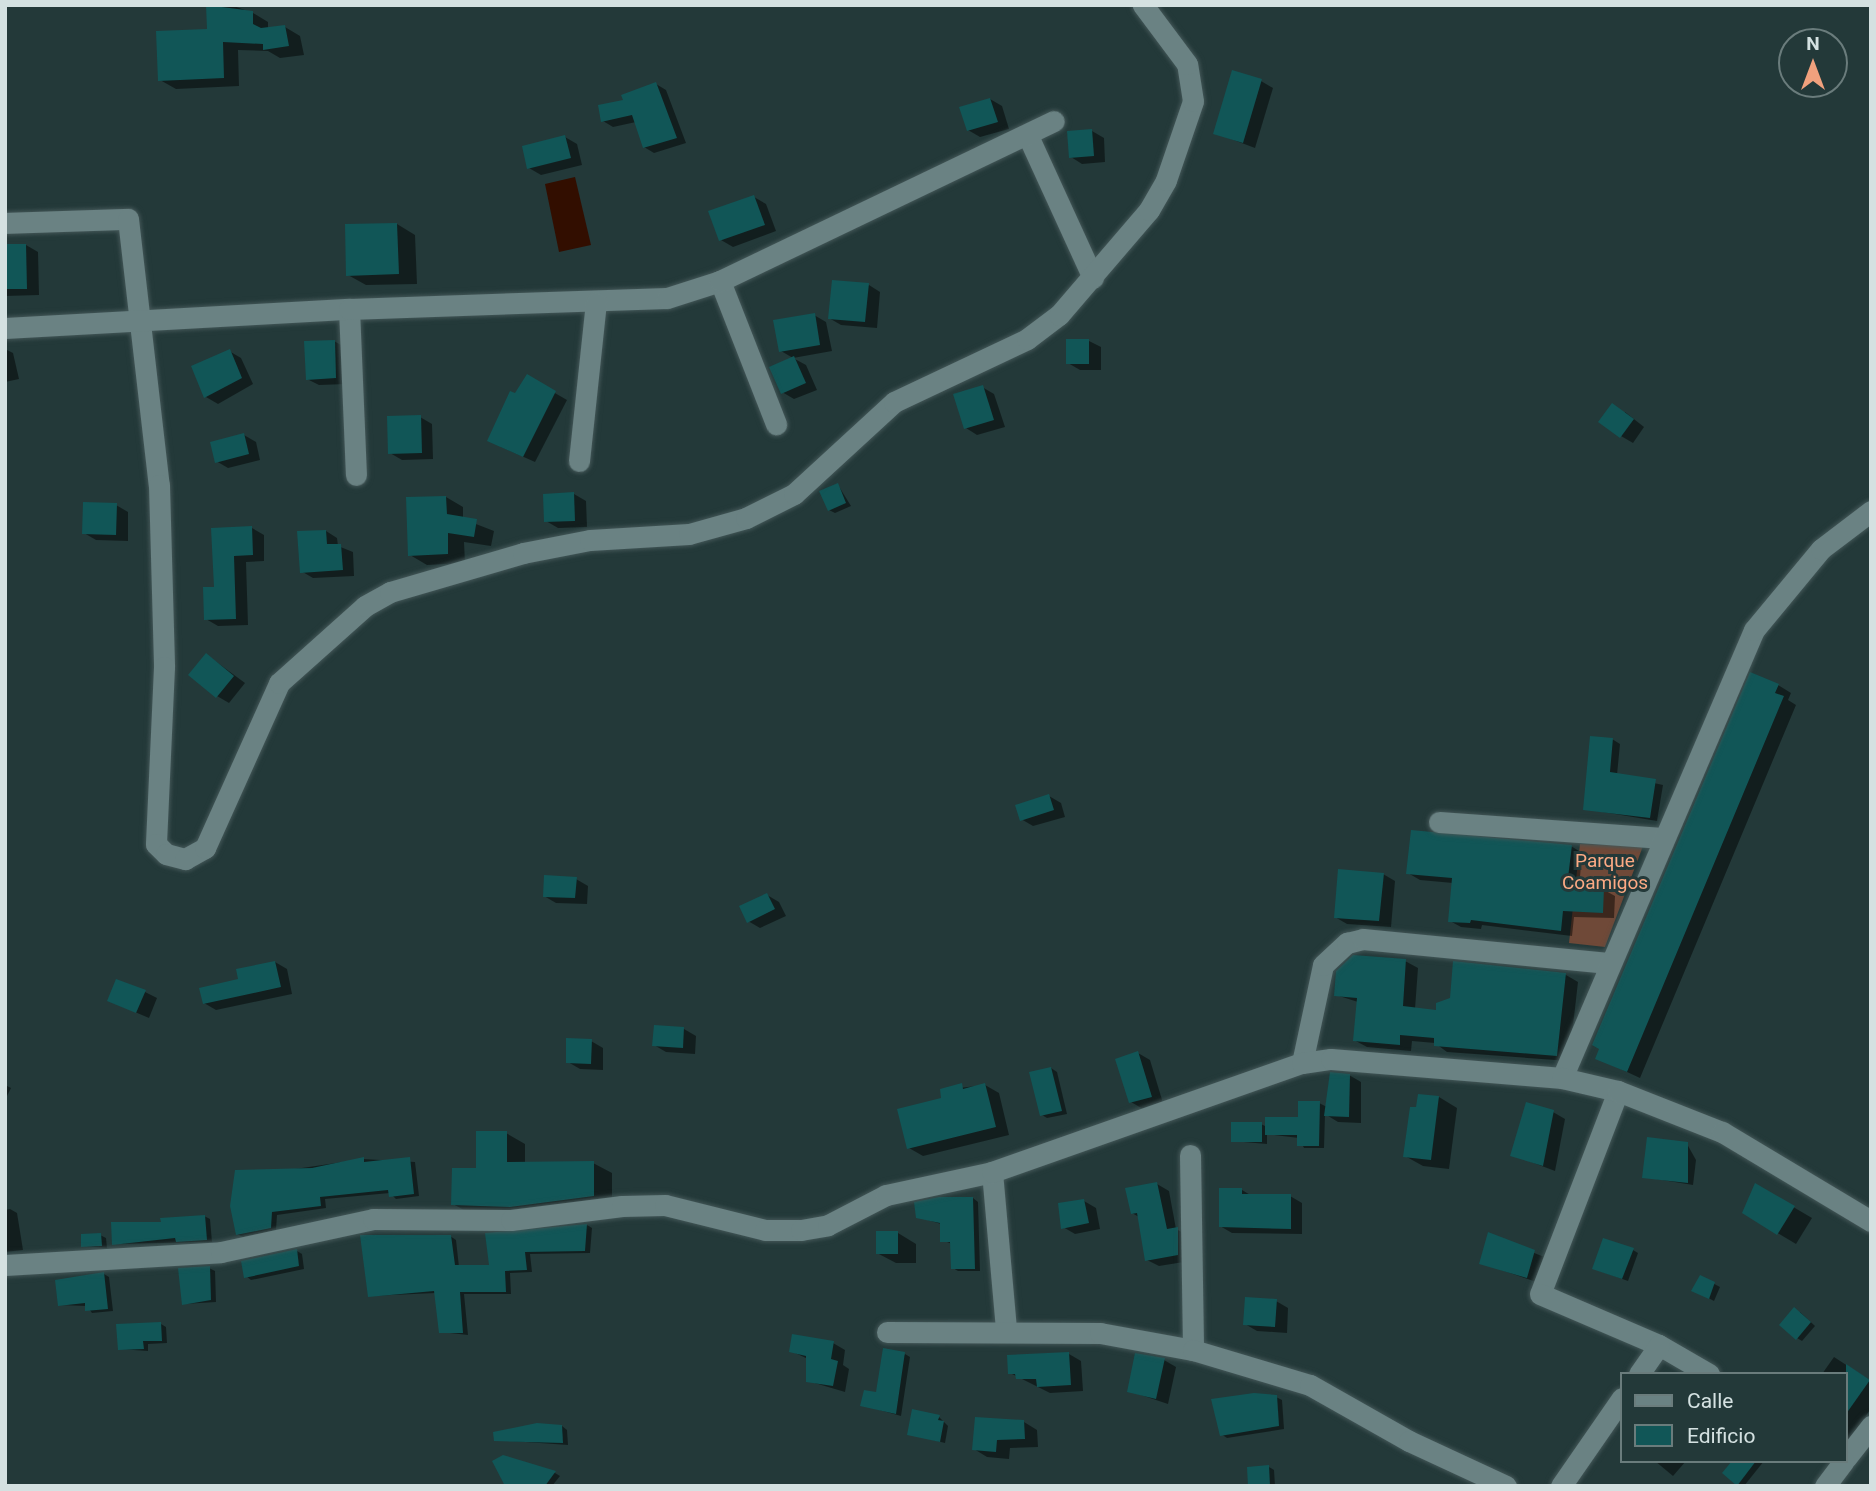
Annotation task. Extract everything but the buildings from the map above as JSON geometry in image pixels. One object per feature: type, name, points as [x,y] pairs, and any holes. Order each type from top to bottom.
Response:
[{"type":"street","points":[[5,223],[128,219],[138,323],[159,485],[164,667],[156,844],[166,854],[186,859],[205,848],[279,683],[365,606],[390,592],[523,553],[590,540],[689,534],[746,518],[794,494],[873,420],[915,388],[1027,339],[1059,315],[1149,210],[1166,180],[1193,101],[1187,64],[1143,5]]},
{"type":"street","points":[[5,328],[138,323],[349,309],[596,303],[667,298],[720,281],[874,205],[1028,136],[1054,121]]},
{"type":"street","points":[[1028,136],[1093,278]]},
{"type":"street","points":[[720,281],[776,424]]},
{"type":"street","points":[[579,461],[596,303]]},
{"type":"street","points":[[349,309],[356,475]]},
{"type":"street","points":[[1562,1079],[1608,963],[1754,630],[1821,550],[1871,511]]},
{"type":"street","points":[[1439,822],[1662,838]]},
{"type":"street","points":[[1302,1063],[1323,965],[1347,943],[1363,939],[1608,963]]},
{"type":"street","points":[[5,1265],[221,1252],[373,1220],[511,1220],[622,1206],[665,1205],[765,1230],[801,1230],[837,1221],[886,1195],[992,1172],[1302,1063],[1340,1059],[1562,1079],[1618,1091],[1722,1132],[1871,1222]]},
{"type":"street","points":[[1618,1091],[1540,1294],[1659,1345],[1706,1372]]},
{"type":"street","points":[[1190,1155],[1193,1350]]},
{"type":"street","points":[[992,1172],[1006,1330]]},
{"type":"street","points":[[887,1332],[1006,1330],[1100,1333],[1193,1350],[1310,1385],[1409,1441],[1506,1486]]},
{"type":"street","points":[[1640,1372],[1659,1345]]},
{"type":"street","points":[[1561,1486],[1620,1401]]},
{"type":"street","points":[[1848,1454],[1871,1426]]},
{"type":"street","points":[[1825,1486],[1841,1463]]},
{"type":"green space","name":"Parque Coamigos","points":[[1580,844],[1643,846],[1605,947],[1569,943]]},
{"type":"shaded area","points":[[575,177],[591,245],[559,252],[545,184]]}]
